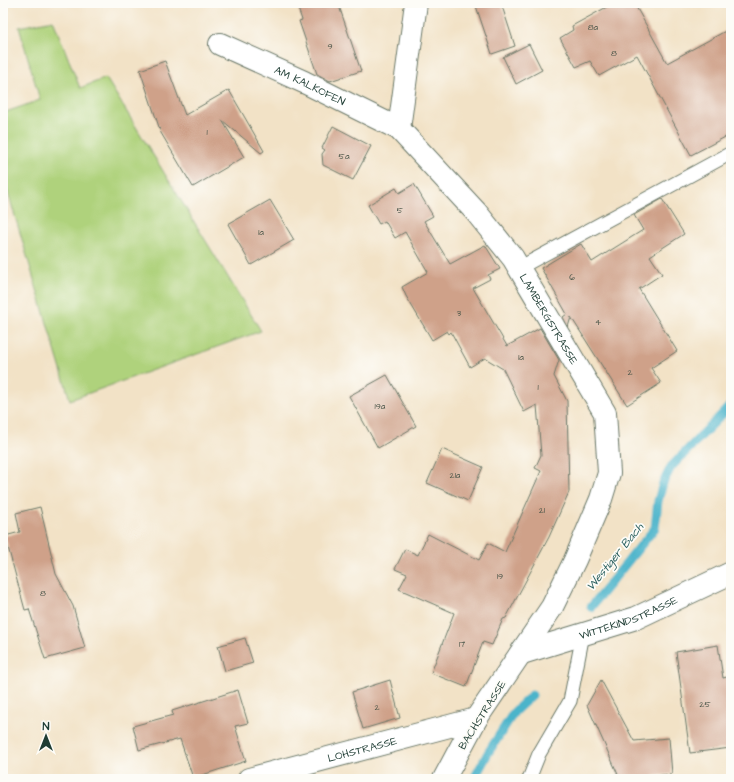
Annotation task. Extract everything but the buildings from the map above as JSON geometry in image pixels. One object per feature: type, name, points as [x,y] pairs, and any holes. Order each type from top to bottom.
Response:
[{"type":"street","points":[[399,129],[416,3]]},
{"type":"street","name":"AM KALKOFEN","points":[[220,44],[304,82],[399,129]]},
{"type":"street","name":"LAMBERGSTRASSE","points":[[399,129],[476,212],[513,258],[605,413],[609,473],[601,499],[575,560],[552,607],[522,653]]},
{"type":"street","name":"WITTEKINDSTRASSE","points":[[522,653],[636,618],[731,573]]},
{"type":"street","name":"BACHSTRASSE","points":[[444,779],[476,719],[522,653]]},
{"type":"street","name":"LOHSTRASSE","points":[[249,779],[476,719]]},
{"type":"lane","points":[[519,268],[731,153]]},
{"type":"lane","points":[[530,779],[539,754],[570,701],[584,634]]},
{"type":"green space","points":[[53,20],[80,88],[106,78],[261,331],[70,400],[3,176],[3,113],[40,100],[19,27]]},
{"type":"waterway","name":"Westiger Bach","points":[[591,607],[655,528],[658,501],[663,483],[671,467],[731,405]]},
{"type":"waterway","name":"Westiger Bach","points":[[474,779],[488,753],[514,712],[532,695]]}]
